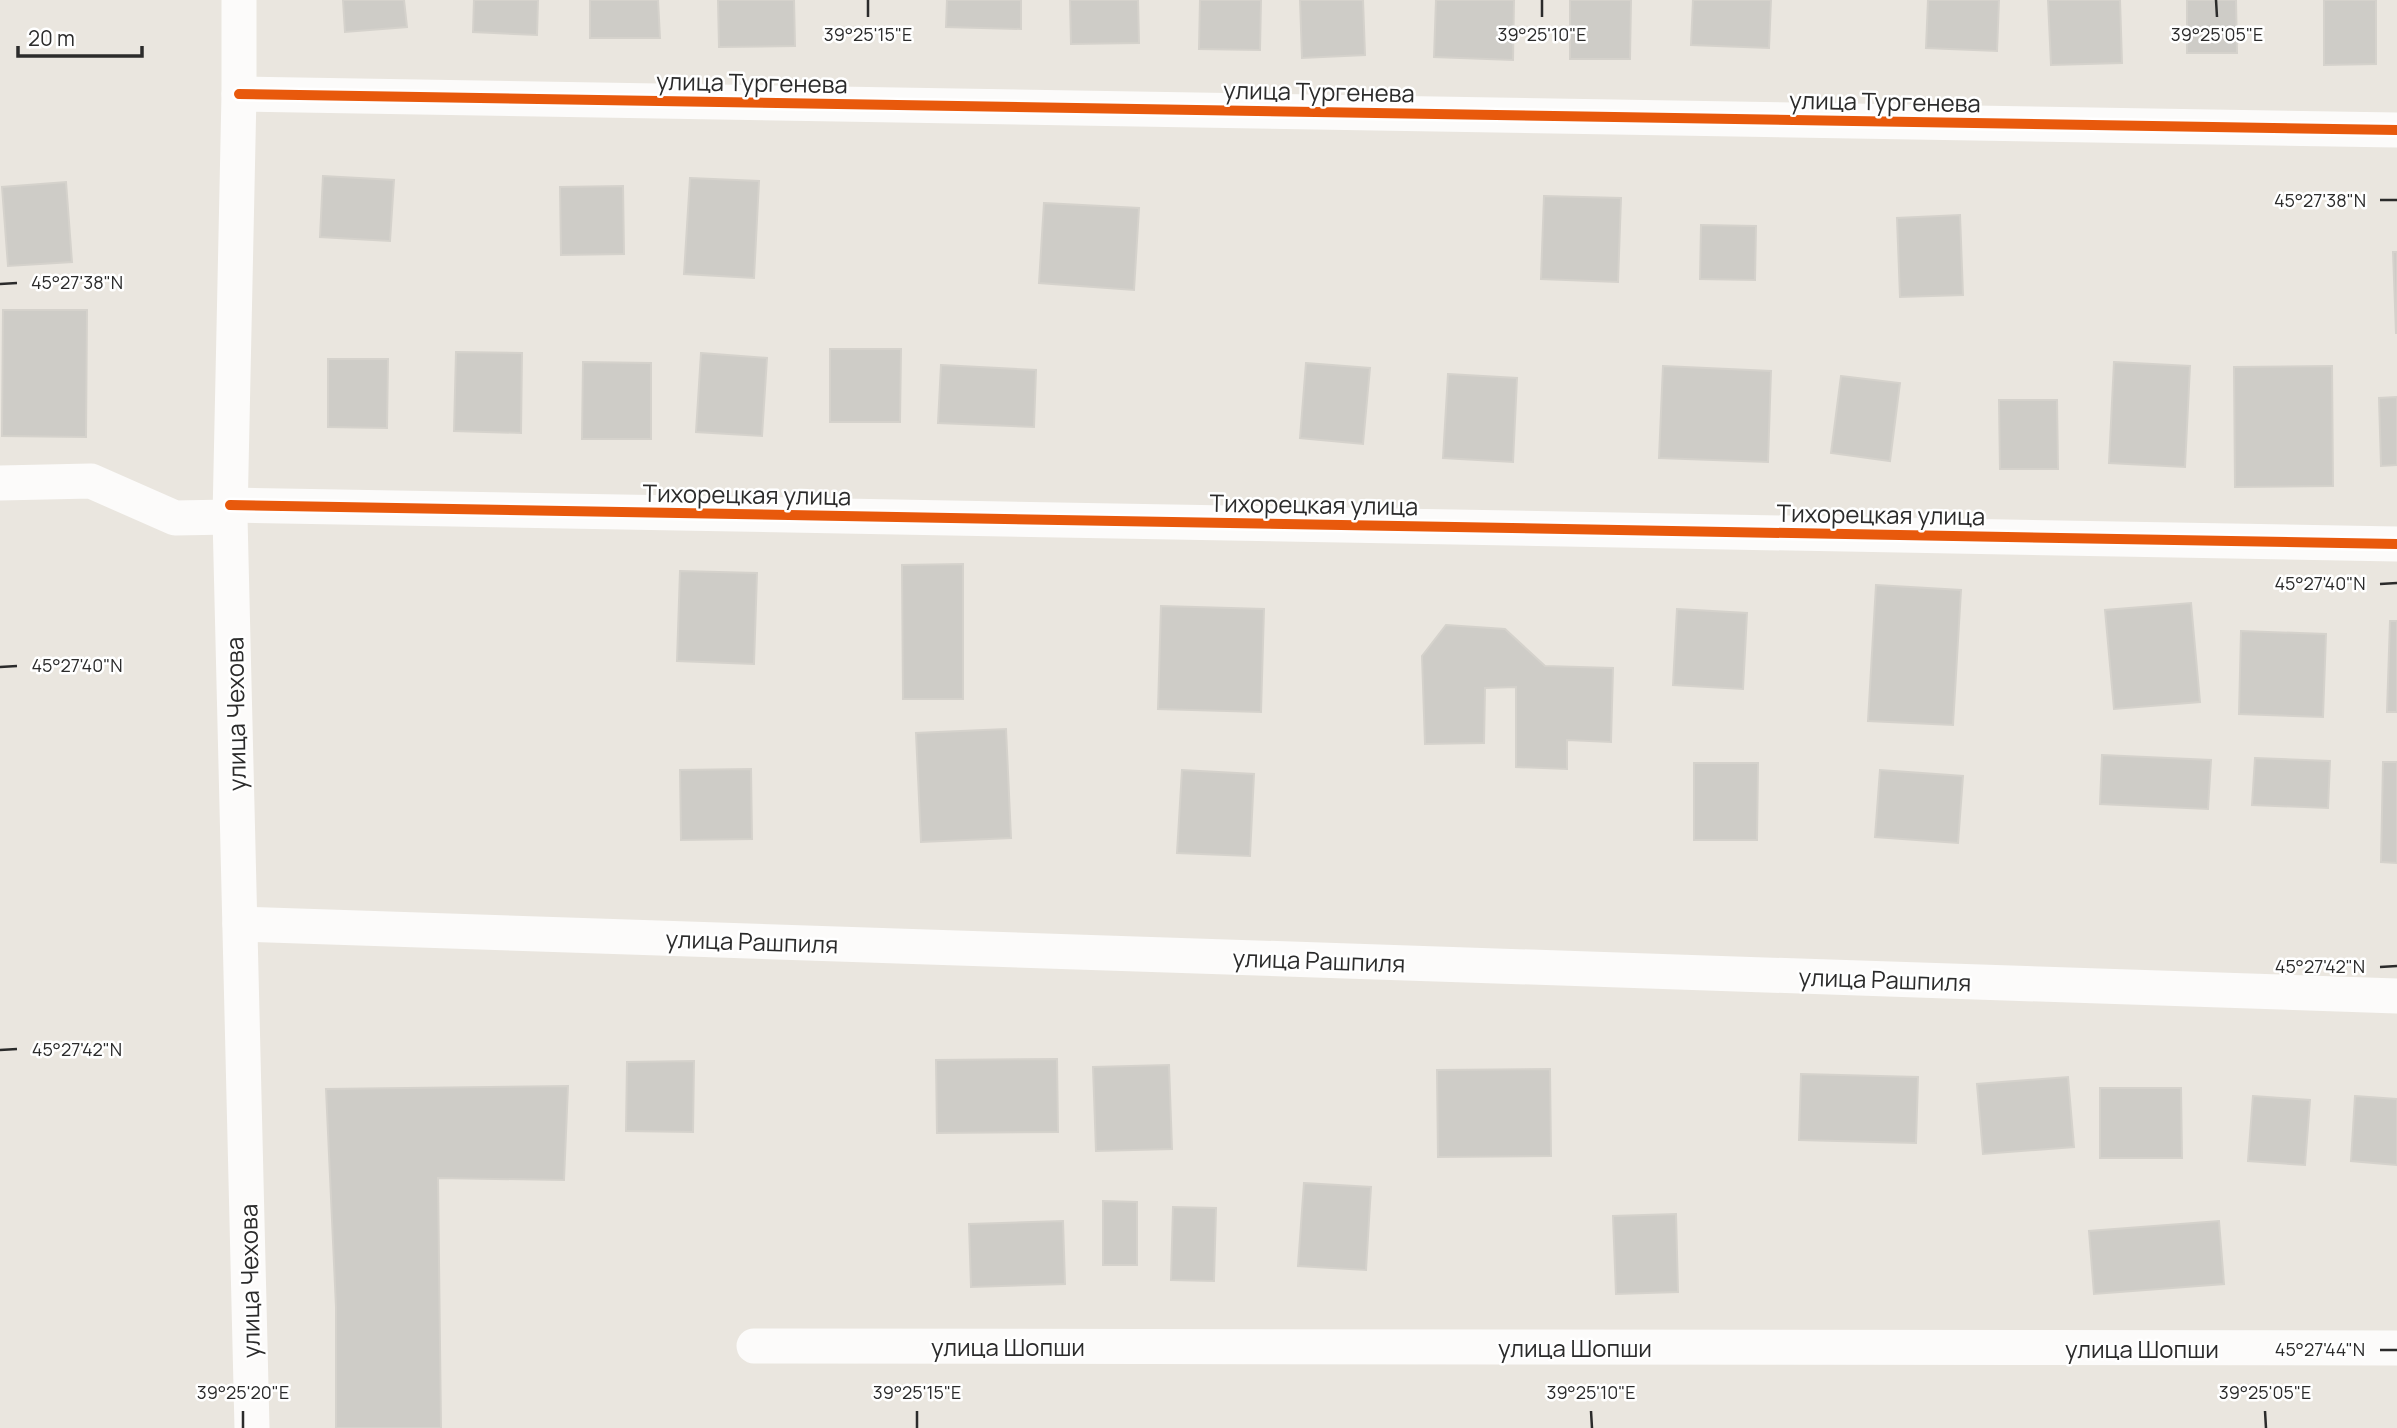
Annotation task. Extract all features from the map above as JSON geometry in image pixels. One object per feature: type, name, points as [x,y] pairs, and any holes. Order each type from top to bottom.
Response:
[{"type":"street","name":"улица Чехова","points":[[239,0],[230,511],[252,1428]]},
{"type":"street","name":"улица Тургенева","points":[[239,94],[2397,130]]},
{"type":"street","name":"Тихорецкая улица","points":[[0,484],[91,481],[175,519],[230,511],[2397,544]]},
{"type":"street","name":"улица Рашпиля","points":[[240,924],[2397,996]]},
{"type":"street","name":"улица Шопши","points":[[754,1346],[2397,1348]]},
{"type":"building","points":[[343,0],[404,0],[407,27],[345,32]]},
{"type":"building","points":[[474,0],[538,0],[537,35],[473,32]]},
{"type":"building","points":[[590,0],[658,0],[660,38],[590,38]]},
{"type":"building","points":[[718,0],[794,0],[795,46],[719,47]]},
{"type":"building","points":[[947,0],[1021,0],[1021,29],[946,27]]},
{"type":"building","points":[[1070,0],[1138,0],[1139,43],[1071,44]]},
{"type":"building","points":[[1200,0],[1261,0],[1260,50],[1199,49]]},
{"type":"building","points":[[1300,0],[1363,0],[1365,55],[1302,58]]},
{"type":"building","points":[[1436,0],[1514,0],[1513,60],[1434,57]]},
{"type":"building","points":[[1570,0],[1631,0],[1630,59],[1570,59]]},
{"type":"building","points":[[1693,0],[1771,0],[1769,48],[1691,45]]},
{"type":"building","points":[[1928,0],[1999,0],[1997,51],[1926,48]]},
{"type":"building","points":[[2048,0],[2120,0],[2122,63],[2051,65]]},
{"type":"building","points":[[2187,0],[2236,0],[2237,53],[2187,53]]},
{"type":"building","points":[[2324,0],[2376,0],[2376,64],[2324,65]]},
{"type":"building","points":[[323,176],[394,180],[390,241],[320,237]]},
{"type":"building","points":[[690,178],[759,181],[754,278],[684,274]]},
{"type":"building","points":[[66,182],[72,262],[8,266],[2,187]]},
{"type":"building","points":[[623,186],[624,254],[561,255],[560,187]]},
{"type":"building","points":[[1544,196],[1621,198],[1618,282],[1541,279]]},
{"type":"building","points":[[1044,203],[1139,208],[1134,290],[1039,283]]},
{"type":"building","points":[[1960,215],[1963,295],[1900,297],[1897,218]]},
{"type":"building","points":[[1701,225],[1756,226],[1755,280],[1700,279]]},
{"type":"building","points":[[2393,252],[2397,252],[2397,333],[2396,333]]},
{"type":"building","points":[[3,310],[87,310],[86,437],[2,436]]},
{"type":"building","points":[[830,349],[901,349],[900,422],[830,422]]},
{"type":"building","points":[[456,352],[522,353],[521,433],[454,431]]},
{"type":"building","points":[[701,353],[767,358],[762,436],[696,432]]},
{"type":"building","points":[[328,359],[388,359],[387,428],[328,427]]},
{"type":"building","points":[[583,362],[651,363],[651,439],[582,439]]},
{"type":"building","points":[[2114,362],[2190,366],[2185,467],[2109,463]]},
{"type":"building","points":[[1306,363],[1370,368],[1363,444],[1300,438]]},
{"type":"building","points":[[941,365],[1036,370],[1034,427],[938,423]]},
{"type":"building","points":[[1663,366],[1771,371],[1768,462],[1659,458]]},
{"type":"building","points":[[2332,366],[2333,486],[2235,487],[2234,367]]},
{"type":"building","points":[[1448,374],[1517,378],[1513,462],[1443,458]]},
{"type":"building","points":[[1841,376],[1900,383],[1890,461],[1831,453]]},
{"type":"building","points":[[2397,397],[2397,465],[2381,466],[2379,398]]},
{"type":"building","points":[[1999,400],[2057,400],[2058,469],[2000,469]]},
{"type":"building","points":[[963,564],[963,699],[903,699],[902,565]]},
{"type":"building","points":[[680,571],[757,573],[754,664],[677,661]]},
{"type":"building","points":[[1876,585],[1961,590],[1953,725],[1868,721]]},
{"type":"building","points":[[2191,603],[2200,702],[2114,709],[2105,610]]},
{"type":"building","points":[[1161,606],[1264,609],[1261,712],[1158,709]]},
{"type":"building","points":[[1677,609],[1747,613],[1743,689],[1673,685]]},
{"type":"building","points":[[2390,621],[2397,621],[2397,712],[2387,712]]},
{"type":"building","points":[[1446,625],[1505,629],[1545,666],[1613,668],[1611,742],[1567,740],[1567,769],[1516,767],[1516,687],[1485,688],[1484,743],[1425,744],[1422,656]]},
{"type":"building","points":[[2241,631],[2326,634],[2323,717],[2239,714]]},
{"type":"building","points":[[1006,729],[1011,838],[921,842],[916,733]]},
{"type":"building","points":[[2102,755],[2211,760],[2208,809],[2100,804]]},
{"type":"building","points":[[2255,758],[2330,761],[2328,808],[2252,805]]},
{"type":"building","points":[[2383,762],[2397,762],[2397,863],[2381,862]]},
{"type":"building","points":[[1694,763],[1758,763],[1757,840],[1694,840]]},
{"type":"building","points":[[751,769],[752,839],[681,840],[680,770]]},
{"type":"building","points":[[1182,770],[1254,774],[1250,856],[1177,853]]},
{"type":"building","points":[[1880,770],[1963,776],[1958,843],[1875,837]]},
{"type":"building","points":[[1057,1059],[1058,1132],[937,1133],[936,1060]]},
{"type":"building","points":[[694,1061],[693,1132],[626,1131],[627,1062]]},
{"type":"building","points":[[1169,1065],[1172,1149],[1096,1151],[1093,1067]]},
{"type":"building","points":[[1550,1069],[1551,1156],[1438,1157],[1437,1070]]},
{"type":"building","points":[[1801,1074],[1918,1077],[1916,1143],[1799,1140]]},
{"type":"building","points":[[2068,1077],[2074,1147],[1983,1154],[1977,1084]]},
{"type":"building","points":[[568,1086],[564,1180],[438,1178],[441,1428],[336,1428],[336,1307],[326,1089]]},
{"type":"building","points":[[2100,1088],[2181,1088],[2182,1158],[2100,1158]]},
{"type":"building","points":[[2253,1096],[2310,1100],[2305,1165],[2248,1161]]},
{"type":"building","points":[[2355,1096],[2397,1099],[2397,1165],[2351,1161]]},
{"type":"building","points":[[1304,1183],[1371,1187],[1366,1270],[1298,1266]]},
{"type":"building","points":[[1103,1201],[1137,1202],[1137,1265],[1103,1265]]},
{"type":"building","points":[[1173,1207],[1216,1208],[1214,1281],[1171,1280]]},
{"type":"building","points":[[1676,1214],[1678,1292],[1616,1294],[1613,1216]]},
{"type":"building","points":[[1063,1221],[1065,1284],[971,1287],[969,1224]]},
{"type":"building","points":[[2219,1221],[2224,1284],[2094,1294],[2089,1231]]},
{"type":"cycle path","points":[[239,94],[2397,130]]},
{"type":"cycle path","points":[[230,505],[2397,544]]}]
